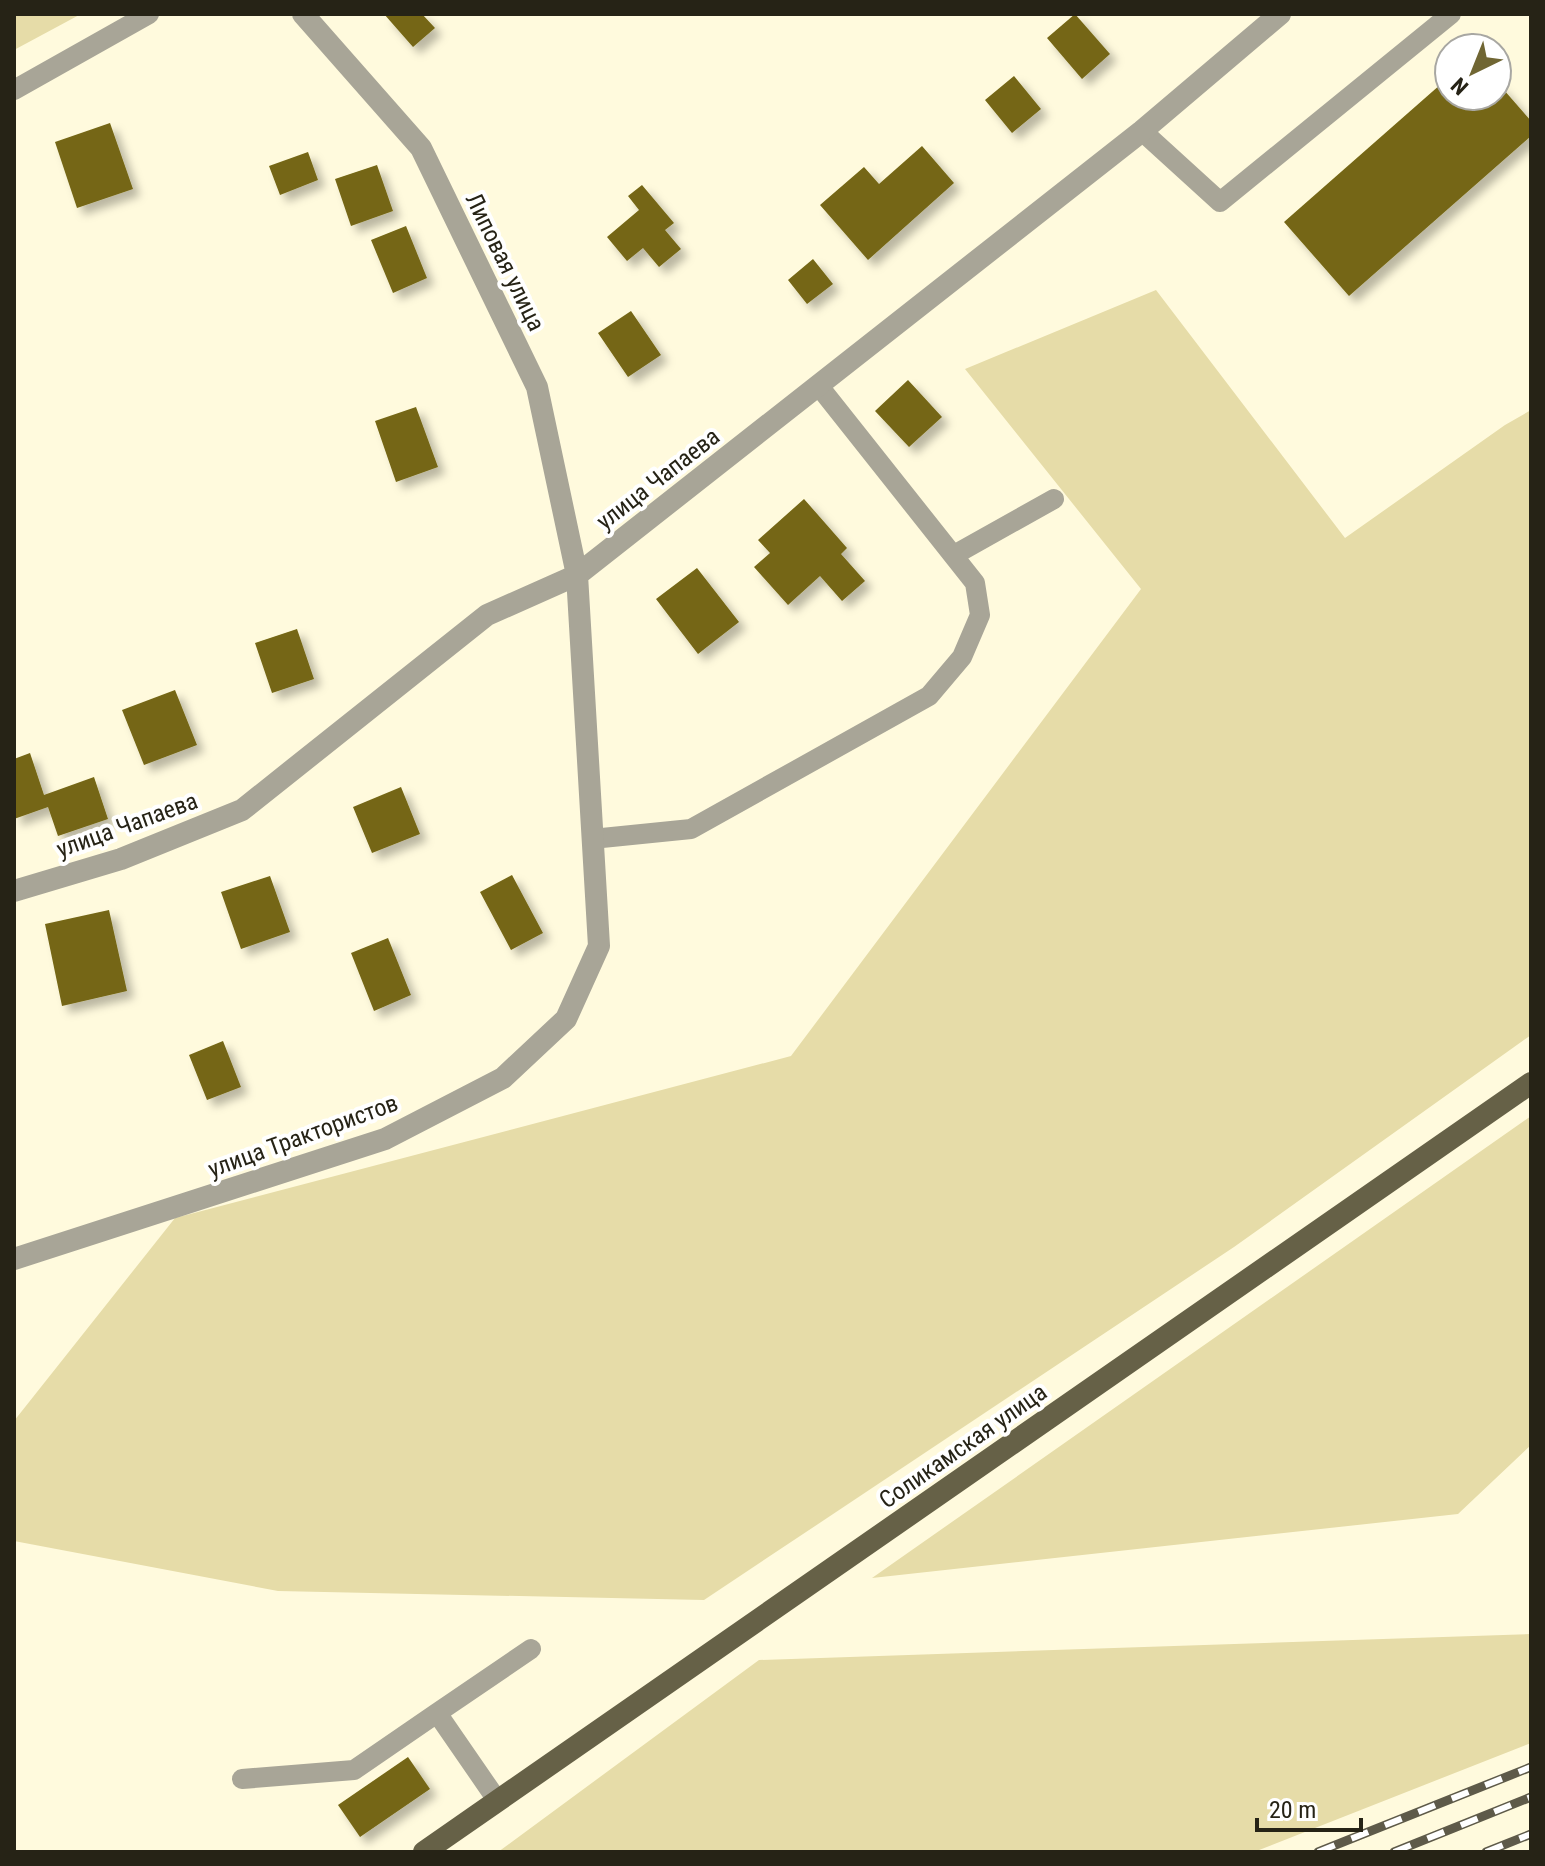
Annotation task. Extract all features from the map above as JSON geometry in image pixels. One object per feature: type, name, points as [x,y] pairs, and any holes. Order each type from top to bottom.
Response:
[{"type":"main road","name":"Соликамская улица","points":[[424,1852],[1531,1083]]},
{"type":"street","name":"Липовая улица","points":[[303,14],[421,148],[537,387],[577,575]]},
{"type":"street","name":"улица Чапаева","points":[[14,891],[121,859],[242,810],[487,615],[577,575],[1142,131],[1280,14]]},
{"type":"street","name":"улица Трактористов","points":[[14,1259],[385,1139],[503,1078],[566,1019],[599,946],[577,575]]},
{"type":"lane","points":[[14,90],[149,14]]},
{"type":"lane","points":[[1142,131],[1220,202],[1451,14]]},
{"type":"lane","points":[[592,839],[691,829],[929,696],[962,657],[980,615],[975,583],[818,385]]},
{"type":"lane","points":[[954,555],[1054,499]]},
{"type":"lane","points":[[242,1779],[354,1770],[531,1649]]},
{"type":"lane","points":[[437,1713],[497,1800]]},
{"type":"shaded area","points":[[14,14],[81,14],[14,50]]},
{"type":"shaded area","points":[[1156,290],[1345,538],[1531,410],[1531,1035],[1234,1247],[704,1600],[278,1591],[14,1541],[14,1421],[175,1218],[791,1056],[1141,589],[965,369]]},
{"type":"shaded area","points":[[1531,1116],[1531,1445],[1458,1514],[872,1578]]},
{"type":"shaded area","points":[[1531,1634],[1531,1743],[1254,1852],[498,1852],[759,1660]]},
{"type":"building","points":[[384,14],[422,14],[435,28],[413,47]]},
{"type":"building","points":[[1075,14],[1110,54],[1082,79],[1047,38]]},
{"type":"building","points":[[1014,76],[1041,109],[1012,133],[985,100]]},
{"type":"building","points":[[1433,91],[1433,112],[1513,112],[1513,100],[1531,121],[1531,136],[1349,296],[1284,222]]},
{"type":"building","points":[[110,123],[133,189],[77,208],[55,142]]},
{"type":"building","points":[[922,146],[954,183],[868,260],[820,205],[864,167],[879,184]]},
{"type":"building","points":[[308,152],[318,180],[280,195],[269,166]]},
{"type":"building","points":[[377,165],[393,211],[351,226],[335,179]]},
{"type":"building","points":[[642,185],[674,223],[665,230],[681,249],[659,267],[643,248],[627,261],[607,237],[639,210],[628,196]]},
{"type":"building","points":[[406,226],[427,278],[393,293],[371,240]]},
{"type":"building","points":[[813,259],[833,284],[807,304],[788,280]]},
{"type":"building","points":[[631,311],[661,355],[628,377],[598,333]]},
{"type":"building","points":[[908,380],[942,417],[909,447],[875,411]]},
{"type":"building","points":[[416,407],[438,467],[396,482],[375,421]]},
{"type":"building","points":[[804,499],[847,548],[841,554],[865,581],[842,601],[820,576],[788,605],[754,567],[770,553],[758,540]]},
{"type":"building","points":[[697,568],[739,622],[698,654],[656,599]]},
{"type":"building","points":[[297,629],[314,679],[272,693],[255,643]]},
{"type":"building","points":[[175,690],[197,745],[144,765],[122,710]]},
{"type":"building","points":[[30,753],[44,795],[94,777],[108,819],[58,836],[48,807],[14,819],[14,759]]},
{"type":"building","points":[[401,787],[420,834],[372,853],[353,807]]},
{"type":"building","points":[[512,875],[543,933],[511,950],[480,892]]},
{"type":"building","points":[[270,876],[290,932],[241,949],[221,892]]},
{"type":"building","points":[[109,910],[127,991],[62,1006],[45,924]]},
{"type":"building","points":[[388,938],[411,995],[374,1011],[351,953]]},
{"type":"building","points":[[223,1041],[241,1087],[207,1100],[189,1055]]},
{"type":"building","points":[[408,1757],[430,1789],[360,1837],[338,1805]]},
{"type":"railway","points":[[1318,1852],[1531,1767]]},
{"type":"railway","points":[[1394,1852],[1531,1797]]},
{"type":"railway","points":[[1486,1852],[1531,1834]]}]
